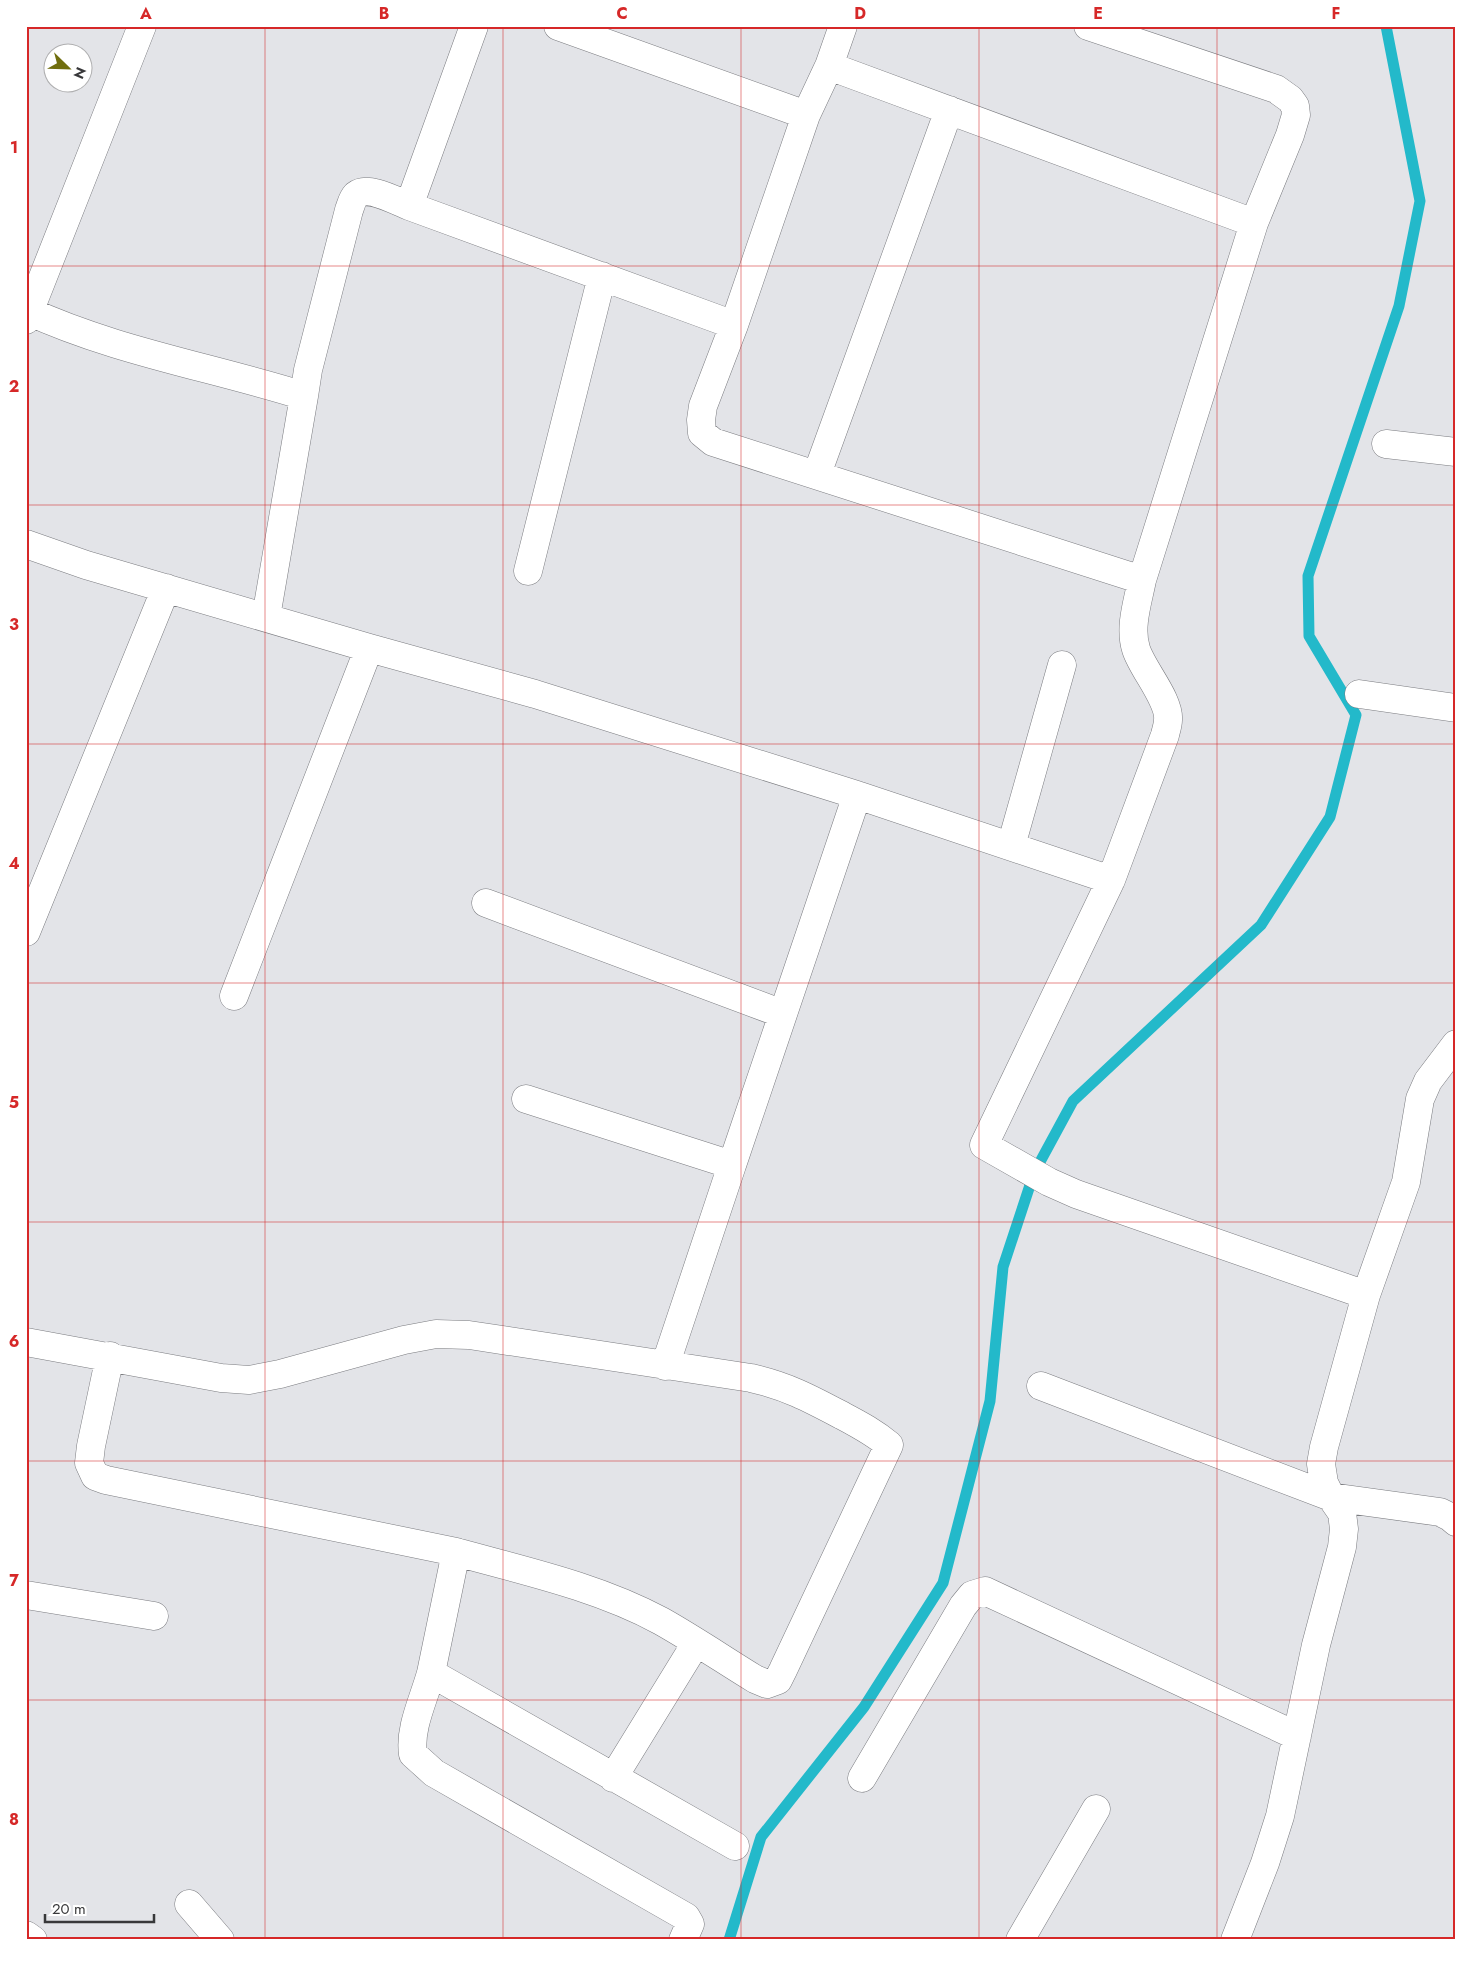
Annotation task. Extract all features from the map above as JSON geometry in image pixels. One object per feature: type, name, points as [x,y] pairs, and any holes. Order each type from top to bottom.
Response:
[{"type":"street","points":[[142,26],[27,314],[156,356],[304,396]]},
{"type":"street","points":[[409,206],[474,26]]},
{"type":"street","points":[[558,26],[806,115]]},
{"type":"street","points":[[843,26],[829,66],[806,115],[734,325],[703,406],[702,433],[713,442],[1142,580]]},
{"type":"street","points":[[1088,26],[1276,89],[1290,98],[1295,106],[1296,114],[1290,135],[1254,224],[1142,580],[1133,629],[1135,648],[1163,700],[1168,718],[1164,735],[1111,880],[984,1146],[1049,1182],[1076,1194],[1366,1295]]},
{"type":"street","points":[[829,66],[1254,224]]},
{"type":"street","points":[[817,474],[949,110]]},
{"type":"street","points":[[266,617],[308,370],[354,196],[363,191],[372,192],[734,325]]},
{"type":"street","points":[[528,571],[602,276]]},
{"type":"street","points":[[1386,444],[1456,452]]},
{"type":"street","points":[[26,544],[86,565],[368,648],[535,694],[857,795],[1111,880]]},
{"type":"street","points":[[26,932],[166,588]]},
{"type":"street","points":[[234,996],[368,648]]},
{"type":"street","points":[[1011,846],[1062,665]]},
{"type":"street","points":[[1359,694],[1456,708]]},
{"type":"street","points":[[665,1366],[857,795]]},
{"type":"street","points":[[486,903],[783,1014]]},
{"type":"street","points":[[1235,1940],[1265,1863],[1280,1816],[1316,1645],[1342,1547],[1344,1529],[1342,1513],[1330,1497],[1324,1483],[1321,1464],[1324,1447],[1366,1295],[1406,1182],[1420,1099],[1428,1080],[1456,1044]]},
{"type":"street","points":[[526,1099],[732,1165]]},
{"type":"street","points":[[26,1342],[110,1356],[221,1378],[249,1380],[280,1374],[404,1340],[436,1334],[470,1335],[750,1378],[778,1384],[877,1434],[889,1445],[778,1680],[767,1684],[755,1679],[660,1621],[617,1601],[545,1576],[456,1552],[106,1480],[95,1476],[90,1463],[91,1446],[110,1356]]},
{"type":"street","points":[[1041,1386],[1330,1497],[1440,1512],[1456,1522]]},
{"type":"street","points":[[456,1552],[431,1673],[414,1731],[413,1754],[434,1773],[686,1917],[690,1924],[683,1940]]},
{"type":"street","points":[[862,1778],[963,1606],[972,1595],[985,1591],[1297,1736]]},
{"type":"street","points":[[26,1595],[154,1616]]},
{"type":"street","points":[[613,1778],[696,1643]]},
{"type":"street","points":[[431,1673],[735,1846]]},
{"type":"street","points":[[1020,1940],[1096,1809]]},
{"type":"street","points":[[189,1904],[220,1940]]},
{"type":"street","points":[[26,1935],[33,1940]]},
{"type":"waterway","points":[[729,1940],[761,1837],[864,1707],[943,1583],[990,1401],[1003,1267],[1034,1173],[1073,1101],[1261,925],[1330,817],[1356,715],[1309,636],[1308,576],[1399,306],[1420,201],[1386,26]]}]
